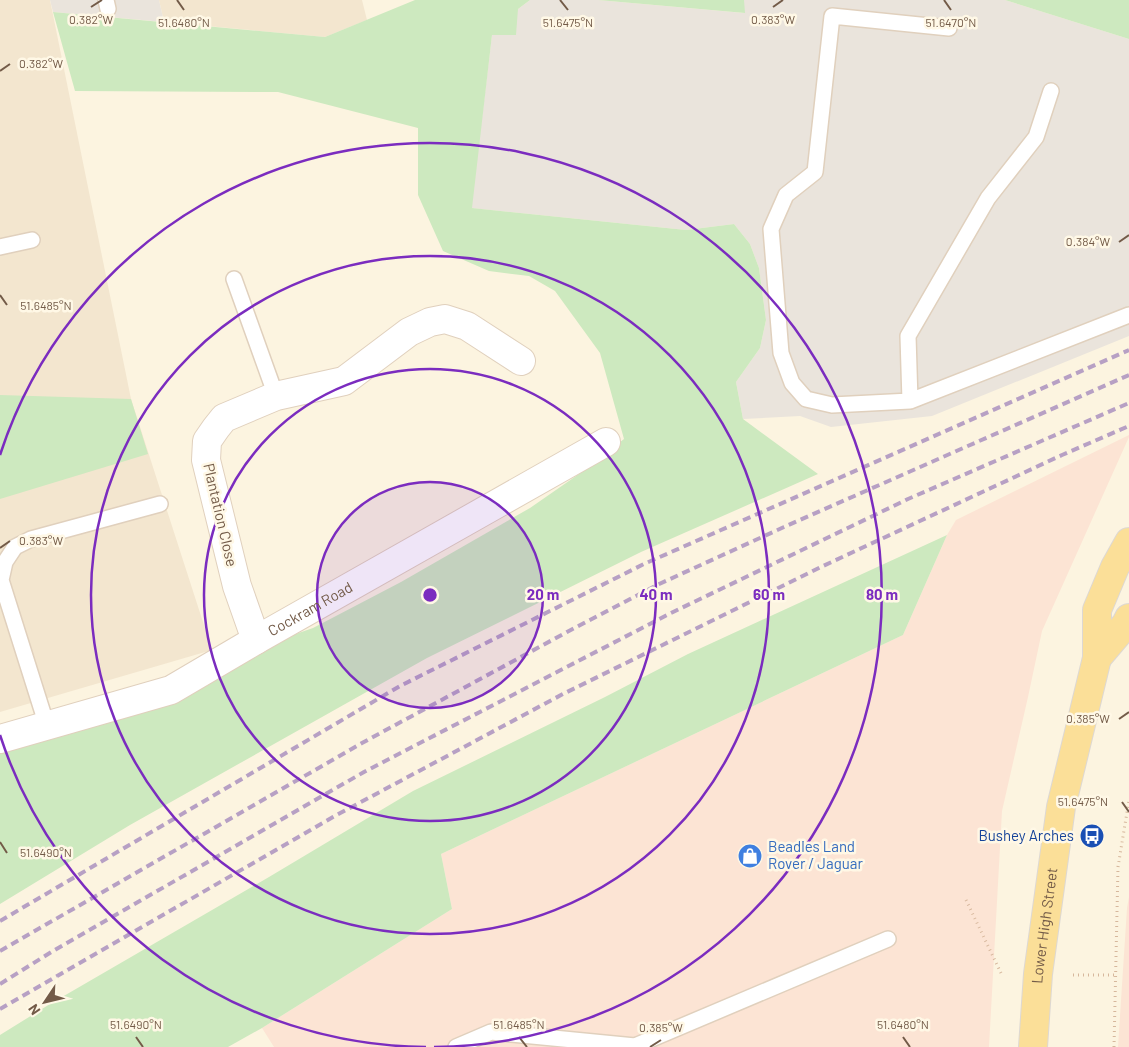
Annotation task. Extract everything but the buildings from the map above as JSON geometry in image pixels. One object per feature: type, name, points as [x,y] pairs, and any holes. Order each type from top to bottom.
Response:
[{"type":"main road","name":"Lower High Street","points":[[1033,1047],[1038,974],[1061,807],[1097,658],[1097,610],[1114,567],[1129,542]]},
{"type":"main road","name":"Lower High Street","points":[[1097,658],[1129,618]]},
{"type":"street","name":"Plantation Close","points":[[256,640],[237,586],[206,460],[207,442],[224,418],[276,396],[344,380],[409,332],[430,322],[445,319],[466,326],[521,361]]},
{"type":"street","name":"Cockram Road","points":[[0,740],[171,690],[606,442]]},
{"type":"lane","points":[[949,28],[832,16],[814,172],[786,195],[771,229],[782,353],[792,383],[806,399],[832,405],[910,401],[1129,315]]},
{"type":"lane","points":[[910,401],[908,336],[988,198],[1036,136],[1051,91]]},
{"type":"lane","points":[[0,247],[32,240]]},
{"type":"lane","points":[[234,279],[276,396]]},
{"type":"lane","points":[[46,726],[2,580],[5,562],[16,547],[31,539],[160,504]]},
{"type":"lane","points":[[456,1047],[491,1032],[635,1046],[888,939]]},
{"type":"path","points":[[1114,1047],[1118,867],[1129,800]]},
{"type":"path","points":[[966,900],[1001,973]]},
{"type":"path","points":[[1064,975],[1116,974]]},
{"type":"shaded area","points":[[0,0],[50,0],[131,399],[212,650],[0,712]]},
{"type":"shaded area","points":[[50,0],[159,0],[164,22],[53,12]]},
{"type":"shaded area","points":[[159,0],[362,0],[367,20],[325,37],[164,22]]},
{"type":"shaded area","points":[[530,0],[598,0],[744,13],[744,0],[1005,0],[1129,39],[1129,336],[932,416],[831,427],[800,416],[743,419],[736,382],[760,348],[766,320],[759,268],[750,244],[734,224],[686,230],[471,208],[492,35],[518,9]]},
{"type":"shaded area","points":[[1129,435],[1042,631],[1002,811],[989,1047],[274,1047],[262,1028],[452,909],[441,854],[903,635],[947,535],[956,520]]},
{"type":"shaded area","points":[[1129,897],[1129,1047],[1118,1047],[1127,908]]},
{"type":"green space","points":[[415,0],[530,0],[518,9],[516,35],[492,35],[472,208],[686,230],[734,224],[750,244],[759,268],[766,320],[760,348],[736,382],[743,419],[818,474],[641,552],[427,658],[130,825],[0,904],[0,751],[250,650],[313,628],[401,582],[530,508],[579,474],[624,439],[600,353],[555,291],[529,276],[489,271],[443,251],[418,195],[418,128],[278,92],[75,91],[53,12],[325,37]]},
{"type":"green space","points":[[598,0],[744,0],[745,13]]},
{"type":"green space","points":[[1005,0],[1129,0],[1129,39]]},
{"type":"green space","points":[[0,395],[131,399],[148,454],[0,499]]},
{"type":"green space","points":[[947,535],[903,635],[441,854],[452,909],[262,1028],[228,1047],[0,1047],[0,1035],[50,1004],[413,791],[688,654]]},
{"type":"railway","points":[[0,921],[400,686],[644,564],[1129,350]]},
{"type":"railway","points":[[0,951],[362,743],[657,585],[1129,375]]},
{"type":"railway","points":[[0,984],[53,951],[364,772],[669,614],[908,499],[1129,403]]},
{"type":"railway","points":[[0,1009],[333,817],[563,694],[823,566],[1062,455],[1129,426]]},
{"type":"place","name":"Bushey Arches","points":[[1092,836]]},
{"type":"place","name":"Beadles Land Rover / Jaguar","points":[[750,856]]}]
